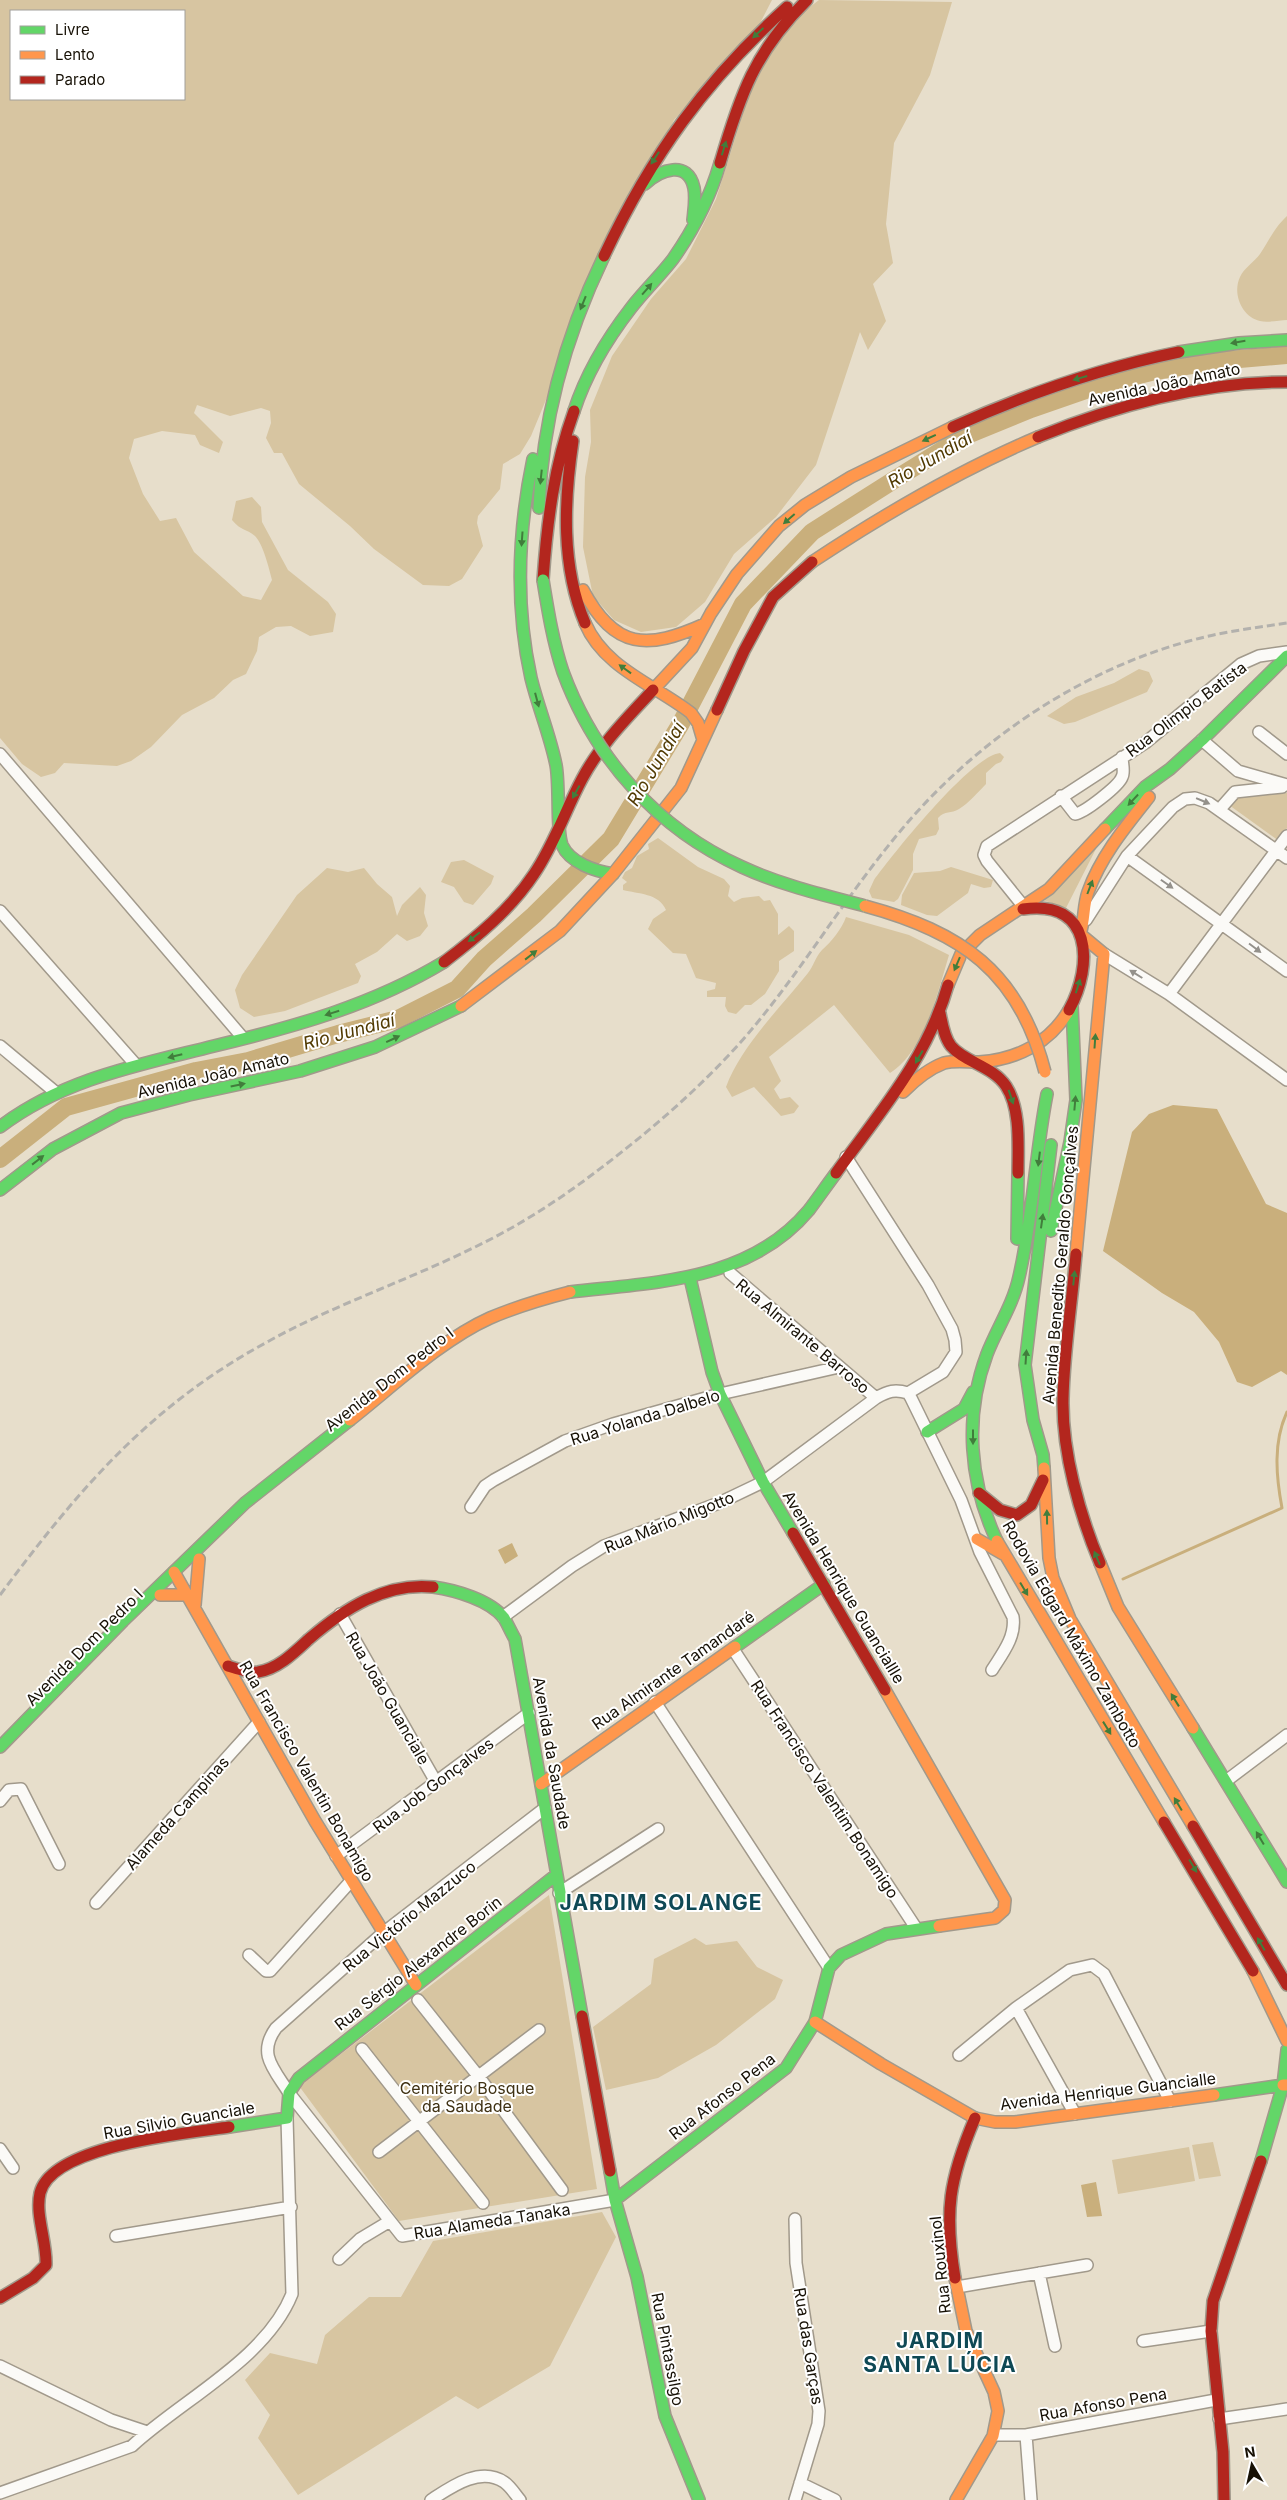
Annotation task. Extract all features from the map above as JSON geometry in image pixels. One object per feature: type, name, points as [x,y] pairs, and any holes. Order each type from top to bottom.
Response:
[{"type":"main road","name":"Rodovia Edgard Máximo Zambotto","points":[[544,540],[539,516],[539,494],[550,406],[570,336],[596,270],[629,203],[669,137],[724,66],[795,0]]},
{"type":"main road","name":"Rodovia Edgard Máximo Zambotto","points":[[807,0],[786,21],[759,58],[737,106],[711,190],[692,228],[668,265],[631,308],[595,361],[570,418],[557,461],[544,540],[543,580],[553,646],[568,690],[592,735],[632,789],[668,821],[695,841],[742,867],[918,922],[941,932],[978,956],[1010,989],[1021,1007],[1040,1049],[1052,1114],[1052,1133],[1025,1365],[1028,1390],[1043,1455],[1049,1558],[1060,1598],[1116,1698],[1287,1985]]},
{"type":"main road","points":[[629,203],[654,175],[662,170],[679,170],[686,174],[694,186],[692,228]]},
{"type":"main road","points":[[612,336],[596,366],[575,428],[566,479],[565,511],[576,598],[590,633],[609,658],[694,717],[703,740]]},
{"type":"main road","name":"Avenida João Amato","points":[[0,1127],[54,1091],[102,1074],[243,1038],[370,1002],[443,962],[490,925],[534,875],[600,749],[653,688],[695,645],[705,624],[752,553],[791,516],[855,473],[969,419],[1074,380],[1152,358],[1246,341],[1287,340]]},
{"type":"main road","name":"Avenida João Amato","points":[[0,1190],[53,1148],[121,1113],[189,1095],[300,1072],[375,1047],[459,1008],[533,954],[560,931],[613,874],[681,788],[744,650],[773,597],[812,562],[856,534],[994,456],[1087,417],[1162,397],[1246,382],[1287,382]]},
{"type":"main road","points":[[550,406],[538,438],[526,490],[521,564],[524,633],[531,677],[553,750],[558,775],[562,844],[566,852],[593,871],[613,874]]},
{"type":"main road","points":[[571,562],[589,605],[604,625],[631,640],[660,642],[685,634],[705,624]]},
{"type":"main road","points":[[873,1125],[916,1063],[940,1013],[948,984],[961,954],[980,935],[1049,888],[1145,787],[1202,740],[1284,657]]},
{"type":"main road","points":[[1080,934],[1085,922],[1087,895],[1097,869],[1170,768]]},
{"type":"main road","points":[[873,1125],[904,1090],[928,1071],[950,1062],[979,1062],[1003,1059],[1023,1052],[1048,1036],[1072,1005],[1086,962],[1080,934],[1071,919],[1056,908],[1040,906],[1022,908]]},
{"type":"main road","points":[[1080,934],[1104,954]]},
{"type":"main road","name":"Avenida Benedito Geraldo Gonçalves","points":[[1104,954],[1063,1400],[1067,1444],[1078,1502],[1093,1547],[1118,1607],[1287,1880]]},
{"type":"main road","points":[[1035,1287],[1060,1191],[1075,1108],[1076,1061],[1072,1005]]},
{"type":"main road","points":[[940,1013],[945,1034],[951,1046],[997,1075],[1007,1087],[1015,1110],[1018,1152],[1018,1234],[1008,1286],[994,1339]]},
{"type":"main road","name":"Rodovia Edgard Máximo Zambotto","points":[[1047,1094],[1033,1202],[1019,1279],[1010,1310],[994,1339],[977,1385],[972,1415],[973,1451],[979,1493],[989,1523],[1003,1554],[1245,1956],[1287,2041]]},
{"type":"main road","name":"Avenida Dom Pedro I","points":[[0,1747],[176,1575],[245,1503],[438,1350],[488,1318],[536,1300],[570,1292],[690,1281],[730,1266],[756,1252],[790,1228],[808,1211],[849,1160],[873,1125]]},
{"type":"main road","name":"Avenida Dom Pedro I","points":[[0,1755],[160,1595],[176,1575],[199,1559],[248,1513],[438,1358],[472,1335],[516,1314],[572,1299],[730,1273],[756,1260],[791,1236],[827,1200],[849,1160]]},
{"type":"main road","name":"Avenida Henrique Guanciallle","points":[[690,1281],[710,1364],[720,1394],[763,1482],[1002,1891],[1006,1906],[1003,1913],[995,1918],[916,1928]]},
{"type":"main road","points":[[927,1432],[964,1409],[977,1385]]},
{"type":"main road","points":[[979,1493],[994,1508],[1005,1514],[1018,1515],[1029,1510],[1037,1499],[1045,1476]]},
{"type":"main road","points":[[976,1539],[1003,1554]]},
{"type":"main road","points":[[160,1595],[192,1600],[199,1559]]},
{"type":"main road","name":"Rua Francisco Valentin Bonamigo","points":[[176,1575],[192,1600],[336,1856],[416,1985]]},
{"type":"main road","name":"Rua Almirante Tamandaré","points":[[541,1784],[824,1584]]},
{"type":"main road","name":"Avenida da Saudade","points":[[228,1666],[260,1672],[276,1666],[340,1614],[375,1596],[394,1589],[418,1586],[445,1587],[473,1597],[503,1617],[515,1639],[615,2200]]},
{"type":"main road","name":"Rua Sérgio Alexandre Borin","points":[[289,2093],[299,2078],[556,1875]]},
{"type":"main road","points":[[829,1968],[841,1956],[865,1942],[886,1934],[916,1928]]},
{"type":"main road","name":"Rua Afonso Pena","points":[[615,2200],[786,2068],[798,2054],[815,2022],[829,1968]]},
{"type":"main road","points":[[824,1985],[826,2014],[838,2037]]},
{"type":"main road","name":"Avenida Henrique Guancialle","points":[[815,2022],[909,2081],[975,2118],[995,2122],[1015,2122],[1285,2085]]},
{"type":"main road","points":[[1224,2500],[1223,2452],[1216,2400],[1211,2331],[1213,2301],[1262,2159],[1285,2085],[1287,2050]]},
{"type":"main road","points":[[287,2118],[289,2093]]},
{"type":"main road","points":[[1262,2159],[1287,2107]]},
{"type":"main road","name":"Rua Silvio Guanciale","points":[[0,2298],[32,2278],[46,2265],[48,2253],[39,2205],[42,2184],[50,2175],[100,2150],[123,2143],[287,2118]]},
{"type":"main road","name":"Rua Rouxinol","points":[[975,2118],[956,2165],[950,2193],[950,2224],[962,2319],[968,2337],[996,2399],[999,2418],[996,2435]]},
{"type":"main road","name":"Rua Pintassilgo","points":[[615,2200],[637,2277],[664,2416],[699,2500]]},
{"type":"main road","points":[[956,2500],[978,2461],[996,2435]]},
{"type":"street","name":"Rua Olimpio Batista","points":[[1022,908],[987,861],[984,850],[990,843],[1122,757],[1172,721],[1222,677],[1241,664],[1259,656],[1284,657]]},
{"type":"street","points":[[1258,732],[1287,754]]},
{"type":"street","points":[[1202,740],[1238,771],[1287,786]]},
{"type":"street","points":[[0,754],[243,1038]]},
{"type":"street","points":[[1061,796],[1072,812],[1079,813],[1085,811],[1119,782],[1123,772],[1122,757]]},
{"type":"street","points":[[1220,810],[1235,792],[1287,786]]},
{"type":"street","points":[[1085,922],[1127,856],[1167,813],[1185,799],[1202,799],[1287,858]]},
{"type":"street","points":[[1169,994],[1224,924],[1287,836]]},
{"type":"street","points":[[1127,856],[1287,971]]},
{"type":"street","points":[[0,911],[136,1065]]},
{"type":"street","points":[[1104,954],[1169,994],[1287,1080]]},
{"type":"street","points":[[0,1046],[54,1091]]},
{"type":"street","points":[[849,1160],[928,1285],[952,1328],[955,1340],[956,1352],[943,1372],[908,1393],[892,1390],[876,1398]]},
{"type":"street","name":"Rua Almirante Barroso","points":[[730,1273],[876,1398]]},
{"type":"street","name":"Rua Yolanda Dalbelo","points":[[471,1507],[490,1483],[565,1441],[613,1424],[720,1394],[839,1367]]},
{"type":"street","points":[[908,1393],[960,1500],[980,1552],[1013,1617],[1012,1637],[992,1670]]},
{"type":"street","name":"Rua Mário Migotto","points":[[503,1617],[572,1566],[604,1546],[719,1503],[763,1482],[876,1398]]},
{"type":"street","name":"Rua João Guanciale","points":[[340,1614],[436,1782]]},
{"type":"street","name":"Rua Francisco Valentim Bonamigo","points":[[732,1649],[916,1928]]},
{"type":"street","points":[[655,1702],[829,1968]]},
{"type":"street","name":"Rua Job Gonçalves","points":[[336,1856],[529,1714]]},
{"type":"street","name":"Alameda Campinas","points":[[96,1904],[259,1722]]},
{"type":"street","points":[[1226,1781],[1287,1734]]},
{"type":"street","points":[[0,1801],[9,1790],[21,1789],[59,1864]]},
{"type":"street","name":"Rua Victório Mazzuco","points":[[276,2028],[383,1934],[545,1808]]},
{"type":"street","points":[[560,1893],[658,1829]]},
{"type":"street","points":[[249,1955],[266,1970],[270,1971],[351,1881]]},
{"type":"street","points":[[959,2055],[1016,2008],[1070,1970],[1092,1965],[1104,1974],[1170,2101]]},
{"type":"street","points":[[418,2000],[479,2077],[562,2190]]},
{"type":"street","points":[[1016,2008],[1075,2114]]},
{"type":"street","name":"Rua Alameda Tanaka","points":[[276,2028],[268,2040],[266,2053],[272,2068],[289,2093],[402,2236],[615,2200]]},
{"type":"street","points":[[379,2152],[539,2030]]},
{"type":"street","points":[[362,2049],[482,2203]]},
{"type":"street","points":[[0,2493],[132,2446],[222,2376],[269,2332],[286,2309],[292,2294],[287,2118]]},
{"type":"street","points":[[0,2149],[13,2168]]},
{"type":"street","points":[[116,2236],[291,2207]]},
{"type":"street","name":"Rua das Garças","points":[[795,2500],[818,2424],[819,2412],[796,2263],[796,2219]]},
{"type":"street","points":[[340,2259],[360,2239],[390,2221]]},
{"type":"street","points":[[957,2287],[1087,2266]]},
{"type":"street","points":[[1039,2273],[1055,2346]]},
{"type":"street","points":[[1144,2341],[1211,2331]]},
{"type":"street","points":[[0,2366],[111,2420],[148,2432]]},
{"type":"street","name":"Rua Afonso Pena","points":[[996,2435],[1026,2435],[1216,2400]]},
{"type":"street","points":[[1218,2419],[1287,2409]]},
{"type":"street","points":[[1026,2435],[1031,2500]]},
{"type":"street","points":[[431,2500],[461,2482],[491,2476],[505,2482],[520,2500]]},
{"type":"street","points":[[800,2483],[835,2500]]},
{"type":"green space","points":[[0,0],[772,0],[758,27],[674,120],[550,390],[531,436],[520,454],[503,464],[500,489],[478,516],[477,523],[483,546],[462,579],[449,586],[423,585],[374,549],[350,526],[299,484],[282,453],[274,453],[266,438],[271,423],[270,411],[261,408],[230,416],[197,405],[194,413],[223,442],[219,453],[200,445],[195,435],[162,431],[134,439],[129,458],[143,494],[160,521],[176,518],[194,552],[243,596],[261,600],[272,580],[265,556],[255,536],[232,520],[236,501],[252,497],[261,507],[262,522],[288,570],[328,602],[336,614],[333,632],[310,636],[291,626],[276,627],[259,637],[257,651],[246,674],[233,680],[214,698],[182,715],[151,747],[131,761],[117,766],[64,763],[55,773],[41,777],[22,764],[0,738]]},
{"type":"green space","points":[[819,0],[952,2],[930,75],[894,143],[886,224],[893,263],[873,284],[886,321],[868,350],[860,332],[816,465],[776,517],[734,554],[705,602],[676,627],[641,632],[614,620],[593,596],[583,547],[585,477],[591,442],[590,410],[612,356],[651,299],[686,259],[716,199],[748,97],[778,38],[797,17]]},
{"type":"green space","points":[[1287,216],[1287,320],[1260,321],[1248,315],[1240,304],[1237,290],[1238,284],[1242,274],[1260,254],[1275,229]]},
{"type":"green space","points":[[1139,669],[1149,672],[1153,681],[1147,692],[1075,722],[1064,724],[1047,716],[1076,697],[1114,683]]},
{"type":"green space","points":[[1000,753],[1004,757],[1001,762],[986,773],[986,784],[970,801],[963,807],[943,814],[938,818],[939,829],[936,835],[919,839],[913,854],[913,870],[898,899],[894,902],[872,898],[869,891],[874,880],[933,808],[971,770],[987,758]]},
{"type":"green space","points":[[1287,793],[1287,828],[1279,841],[1229,805],[1236,796]]},
{"type":"green space","points":[[658,838],[698,867],[724,879],[730,886],[728,896],[734,902],[742,898],[759,896],[764,901],[770,900],[778,914],[778,935],[789,926],[794,931],[794,951],[779,961],[779,971],[765,994],[751,1005],[745,1005],[736,1014],[728,1012],[725,1006],[726,997],[707,997],[707,991],[715,989],[716,983],[696,978],[686,954],[673,953],[648,929],[653,919],[666,910],[663,904],[648,895],[623,890],[623,885],[627,882],[622,878],[625,872],[632,868],[637,856],[649,849],[648,844]]},
{"type":"green space","points":[[1101,839],[1066,908],[1040,899]]},
{"type":"green space","points":[[464,860],[494,876],[491,884],[473,905],[464,902],[454,887],[441,882],[451,862]]},
{"type":"green space","points":[[951,867],[993,880],[991,887],[984,888],[971,884],[968,893],[937,916],[927,915],[901,905],[902,895],[914,873],[940,871]]},
{"type":"green space","points":[[327,868],[348,872],[364,868],[377,884],[392,897],[397,916],[402,905],[420,887],[426,895],[424,913],[428,926],[420,936],[407,941],[397,934],[377,952],[355,964],[361,976],[358,983],[285,1011],[254,1017],[240,1008],[235,990],[242,975],[297,895]]},
{"type":"green space","points":[[846,917],[909,935],[949,955],[935,1002],[921,1035],[912,1050],[902,1063],[890,1073],[834,1005],[769,1057],[781,1081],[774,1089],[780,1099],[790,1097],[799,1106],[794,1113],[781,1116],[754,1087],[732,1097],[726,1087],[741,1057],[762,1027],[808,973],[820,952],[839,931]]},
{"type":"green space","name":"Cemitério Bosque da Saudade","points":[[549,1895],[597,2189],[399,2221],[299,2086]]},
{"type":"green space","points":[[695,1938],[706,1945],[737,1941],[757,1967],[783,1980],[775,1999],[716,2045],[658,2078],[606,2090],[593,2027],[651,1984],[654,1959]]},
{"type":"green space","points":[[1213,2142],[1221,2176],[1199,2179],[1192,2145]]},
{"type":"green space","points":[[1189,2147],[1195,2181],[1118,2194],[1112,2160]]},
{"type":"green space","points":[[602,2212],[616,2237],[550,2366],[478,2409],[456,2396],[298,2495],[258,2438],[270,2415],[245,2380],[270,2353],[317,2364],[325,2335],[369,2297],[401,2297],[433,2241]]},
{"type":"shaded area","points":[[1173,1105],[1217,1109],[1266,1204],[1287,1213],[1287,1375],[1281,1371],[1252,1387],[1237,1382],[1219,1342],[1194,1312],[1162,1293],[1103,1251],[1132,1132],[1149,1114]]},
{"type":"shaded area","points":[[512,1543],[518,1556],[505,1564],[498,1550]]},
{"type":"shaded area","points":[[1096,2182],[1102,2216],[1087,2217],[1081,2185]]},
{"type":"waterway","name":"Rio Jundiaí","points":[[0,1159],[66,1107],[196,1071],[248,1061],[338,1034],[398,1019],[457,989],[484,959],[534,915],[611,839],[680,725],[743,604],[812,532],[905,473],[965,436],[1031,409],[1103,384],[1155,371],[1216,361],[1287,355]]},
{"type":"waterway","points":[[1123,1579],[1282,1508],[1278,1484],[1277,1459],[1279,1435],[1287,1412]]},
{"type":"railway","points":[[0,1595],[29,1556],[88,1485],[152,1422],[188,1393],[227,1366],[294,1328],[344,1304],[448,1260],[520,1223],[579,1184],[659,1122],[720,1064],[757,1023],[868,872],[915,814],[941,787],[996,739],[1056,698],[1121,665],[1189,641],[1238,630],[1287,623]]},
{"type":"traffic: fast","points":[[574,411],[591,370],[614,332],[636,302],[673,259],[688,236],[701,213],[720,163]]},
{"type":"traffic: fast","points":[[645,184],[666,171],[680,170],[686,173],[691,179],[694,188],[693,220]]},
{"type":"traffic: fast","points":[[539,508],[545,443],[558,379],[578,316],[604,256]]},
{"type":"traffic: fast","points":[[1179,352],[1239,343],[1287,340]]},
{"type":"traffic: fast","points":[[533,459],[524,513],[520,568],[522,623],[531,678],[556,765],[560,838],[562,845],[571,857],[591,868],[613,874]]},
{"type":"traffic: fast","points":[[543,580],[556,649],[576,704],[593,734],[633,788],[657,812],[683,833],[742,867],[818,894],[865,906]]},
{"type":"traffic: fast","points":[[1105,829],[1145,787],[1170,769],[1202,740],[1287,656]]},
{"type":"traffic: fast","points":[[0,1127],[49,1097],[76,1085],[130,1067],[274,1031],[332,1013],[389,991],[444,962]]},
{"type":"traffic: fast","points":[[1051,1231],[1070,1142],[1076,1100],[1072,1005]]},
{"type":"traffic: fast","points":[[0,1190],[53,1149],[121,1113],[189,1095],[300,1071],[375,1047],[461,1006]]},
{"type":"traffic: fast","points":[[997,1541],[980,1496],[975,1472],[973,1449],[975,1401],[987,1354],[1009,1307],[1019,1277],[1028,1232],[1047,1094]]},
{"type":"traffic: fast","points":[[1044,1468],[1043,1455],[1033,1420],[1025,1365],[1051,1145]]},
{"type":"traffic: fast","points":[[570,1292],[667,1281],[729,1265],[758,1252],[785,1234],[809,1210],[836,1173]]},
{"type":"traffic: fast","points":[[1017,1239],[1018,1173]]},
{"type":"traffic: fast","points":[[690,1278],[712,1372],[720,1394],[763,1482],[793,1533]]},
{"type":"traffic: fast","points":[[927,1432],[964,1409],[973,1392]]},
{"type":"traffic: fast","points":[[0,1747],[123,1621],[245,1503],[350,1420]]},
{"type":"traffic: fast","points":[[735,1647],[824,1584]]},
{"type":"traffic: fast","points":[[433,1587],[461,1593],[490,1606],[504,1618],[515,1639],[582,2016]]},
{"type":"traffic: fast","points":[[1193,1728],[1287,1882]]},
{"type":"traffic: fast","points":[[229,2127],[287,2118],[289,2093],[299,2078],[556,1875]]},
{"type":"traffic: fast","points":[[615,2200],[786,2068],[815,2022],[829,1968],[841,1955],[886,1934],[939,1926]]},
{"type":"traffic: fast","points":[[1261,2161],[1283,2085],[1287,2050]]},
{"type":"traffic: fast","points":[[1214,2095],[1283,2085]]},
{"type":"traffic: fast","points":[[610,2171],[615,2200],[637,2277],[665,2416],[699,2500]]},
{"type":"traffic: slow","points":[[653,690],[692,648],[711,613],[737,574],[779,526],[805,505],[851,477],[953,427]]},
{"type":"traffic: slow","points":[[812,562],[922,494],[1038,437]]},
{"type":"traffic: slow","points":[[583,590],[595,610],[607,624],[620,634],[634,639],[666,638],[705,624]]},
{"type":"traffic: slow","points":[[585,623],[594,639],[617,664],[691,713],[698,723],[703,740]]},
{"type":"traffic: slow","points":[[461,1006],[560,931],[613,874],[681,788],[717,710]]},
{"type":"traffic: slow","points":[[1080,934],[1086,897],[1093,879],[1115,842],[1149,797]]},
{"type":"traffic: slow","points":[[948,985],[961,954],[980,935],[1049,889],[1105,829]]},
{"type":"traffic: slow","points":[[865,906],[899,916],[930,929],[957,943],[981,961],[1002,982],[1019,1007],[1034,1037],[1045,1072]]},
{"type":"traffic: slow","points":[[1076,1254],[1104,954],[1080,934]]},
{"type":"traffic: slow","points":[[903,1092],[922,1075],[944,1063],[993,1061],[1031,1048],[1052,1032],[1069,1010]]},
{"type":"traffic: slow","points":[[350,1420],[435,1351],[472,1327],[510,1310],[570,1292]]},
{"type":"traffic: slow","points":[[1044,1468],[1049,1558],[1053,1578],[1070,1619],[1193,1826]]},
{"type":"traffic: slow","points":[[977,1539],[1003,1554]]},
{"type":"traffic: slow","points":[[997,1541],[1164,1822]]},
{"type":"traffic: slow","points":[[195,1605],[199,1559]]},
{"type":"traffic: slow","points":[[1100,1563],[1118,1607],[1193,1728]]},
{"type":"traffic: slow","points":[[174,1572],[315,1821],[416,1985]]},
{"type":"traffic: slow","points":[[160,1595],[189,1595]]},
{"type":"traffic: slow","points":[[541,1784],[735,1647]]},
{"type":"traffic: slow","points":[[885,1690],[1005,1900],[1004,1910],[995,1918],[939,1926]]},
{"type":"traffic: slow","points":[[1253,1971],[1287,2041]]},
{"type":"traffic: slow","points":[[815,2022],[881,2064],[975,2118],[995,2122],[1015,2122],[1214,2095]]},
{"type":"traffic: slow","points":[[955,2278],[966,2331],[994,2392],[998,2411],[993,2436],[956,2500]]},
{"type":"traffic: jam","points":[[720,163],[743,95],[762,56],[774,37],[807,0]]},
{"type":"traffic: jam","points":[[604,256],[641,185],[682,122],[730,63],[787,7]]},
{"type":"traffic: jam","points":[[953,427],[1064,383],[1150,358],[1179,352]]},
{"type":"traffic: jam","points":[[1038,437],[1098,415],[1160,398],[1223,386],[1287,382]]},
{"type":"traffic: jam","points":[[543,580],[552,494],[561,452],[574,411]]},
{"type":"traffic: jam","points":[[573,441],[568,487],[568,556],[577,601],[585,623]]},
{"type":"traffic: jam","points":[[717,710],[744,651],[773,597],[812,562]]},
{"type":"traffic: jam","points":[[444,962],[493,922],[525,887],[548,851],[589,767],[614,732],[653,690]]},
{"type":"traffic: jam","points":[[1023,909],[1046,909],[1063,914],[1074,924],[1081,939],[1084,955],[1082,973],[1077,992],[1069,1010]]},
{"type":"traffic: jam","points":[[836,1173],[901,1084],[915,1061],[939,1012],[948,985]]},
{"type":"traffic: jam","points":[[940,1013],[945,1034],[951,1046],[963,1056],[994,1074],[1006,1086],[1011,1095],[1018,1128],[1018,1173]]},
{"type":"traffic: jam","points":[[1076,1254],[1065,1363],[1063,1419],[1069,1462],[1079,1504],[1100,1563]]},
{"type":"traffic: jam","points":[[979,1493],[1000,1510],[1017,1515],[1031,1505],[1043,1480]]},
{"type":"traffic: jam","points":[[793,1533],[885,1690]]},
{"type":"traffic: jam","points":[[228,1666],[250,1672],[265,1670],[286,1659],[322,1628],[366,1600],[398,1589],[433,1587]]},
{"type":"traffic: jam","points":[[1164,1822],[1253,1971]]},
{"type":"traffic: jam","points":[[1193,1826],[1287,1985]]},
{"type":"traffic: jam","points":[[582,2016],[610,2171]]},
{"type":"traffic: jam","points":[[955,2278],[950,2234],[951,2196],[959,2159],[975,2118]]},
{"type":"traffic: jam","points":[[0,2298],[33,2278],[46,2265],[39,2201],[40,2193],[50,2177],[69,2163],[124,2144],[229,2127]]},
{"type":"traffic: jam","points":[[1224,2500],[1223,2452],[1211,2331],[1213,2301],[1261,2161]]},
{"type":"district","name":"JARDIM SOLANGE","points":[[661,1903]]},
{"type":"district","name":"JARDIM SANTA LÚCIA","points":[[940,2353]]}]
